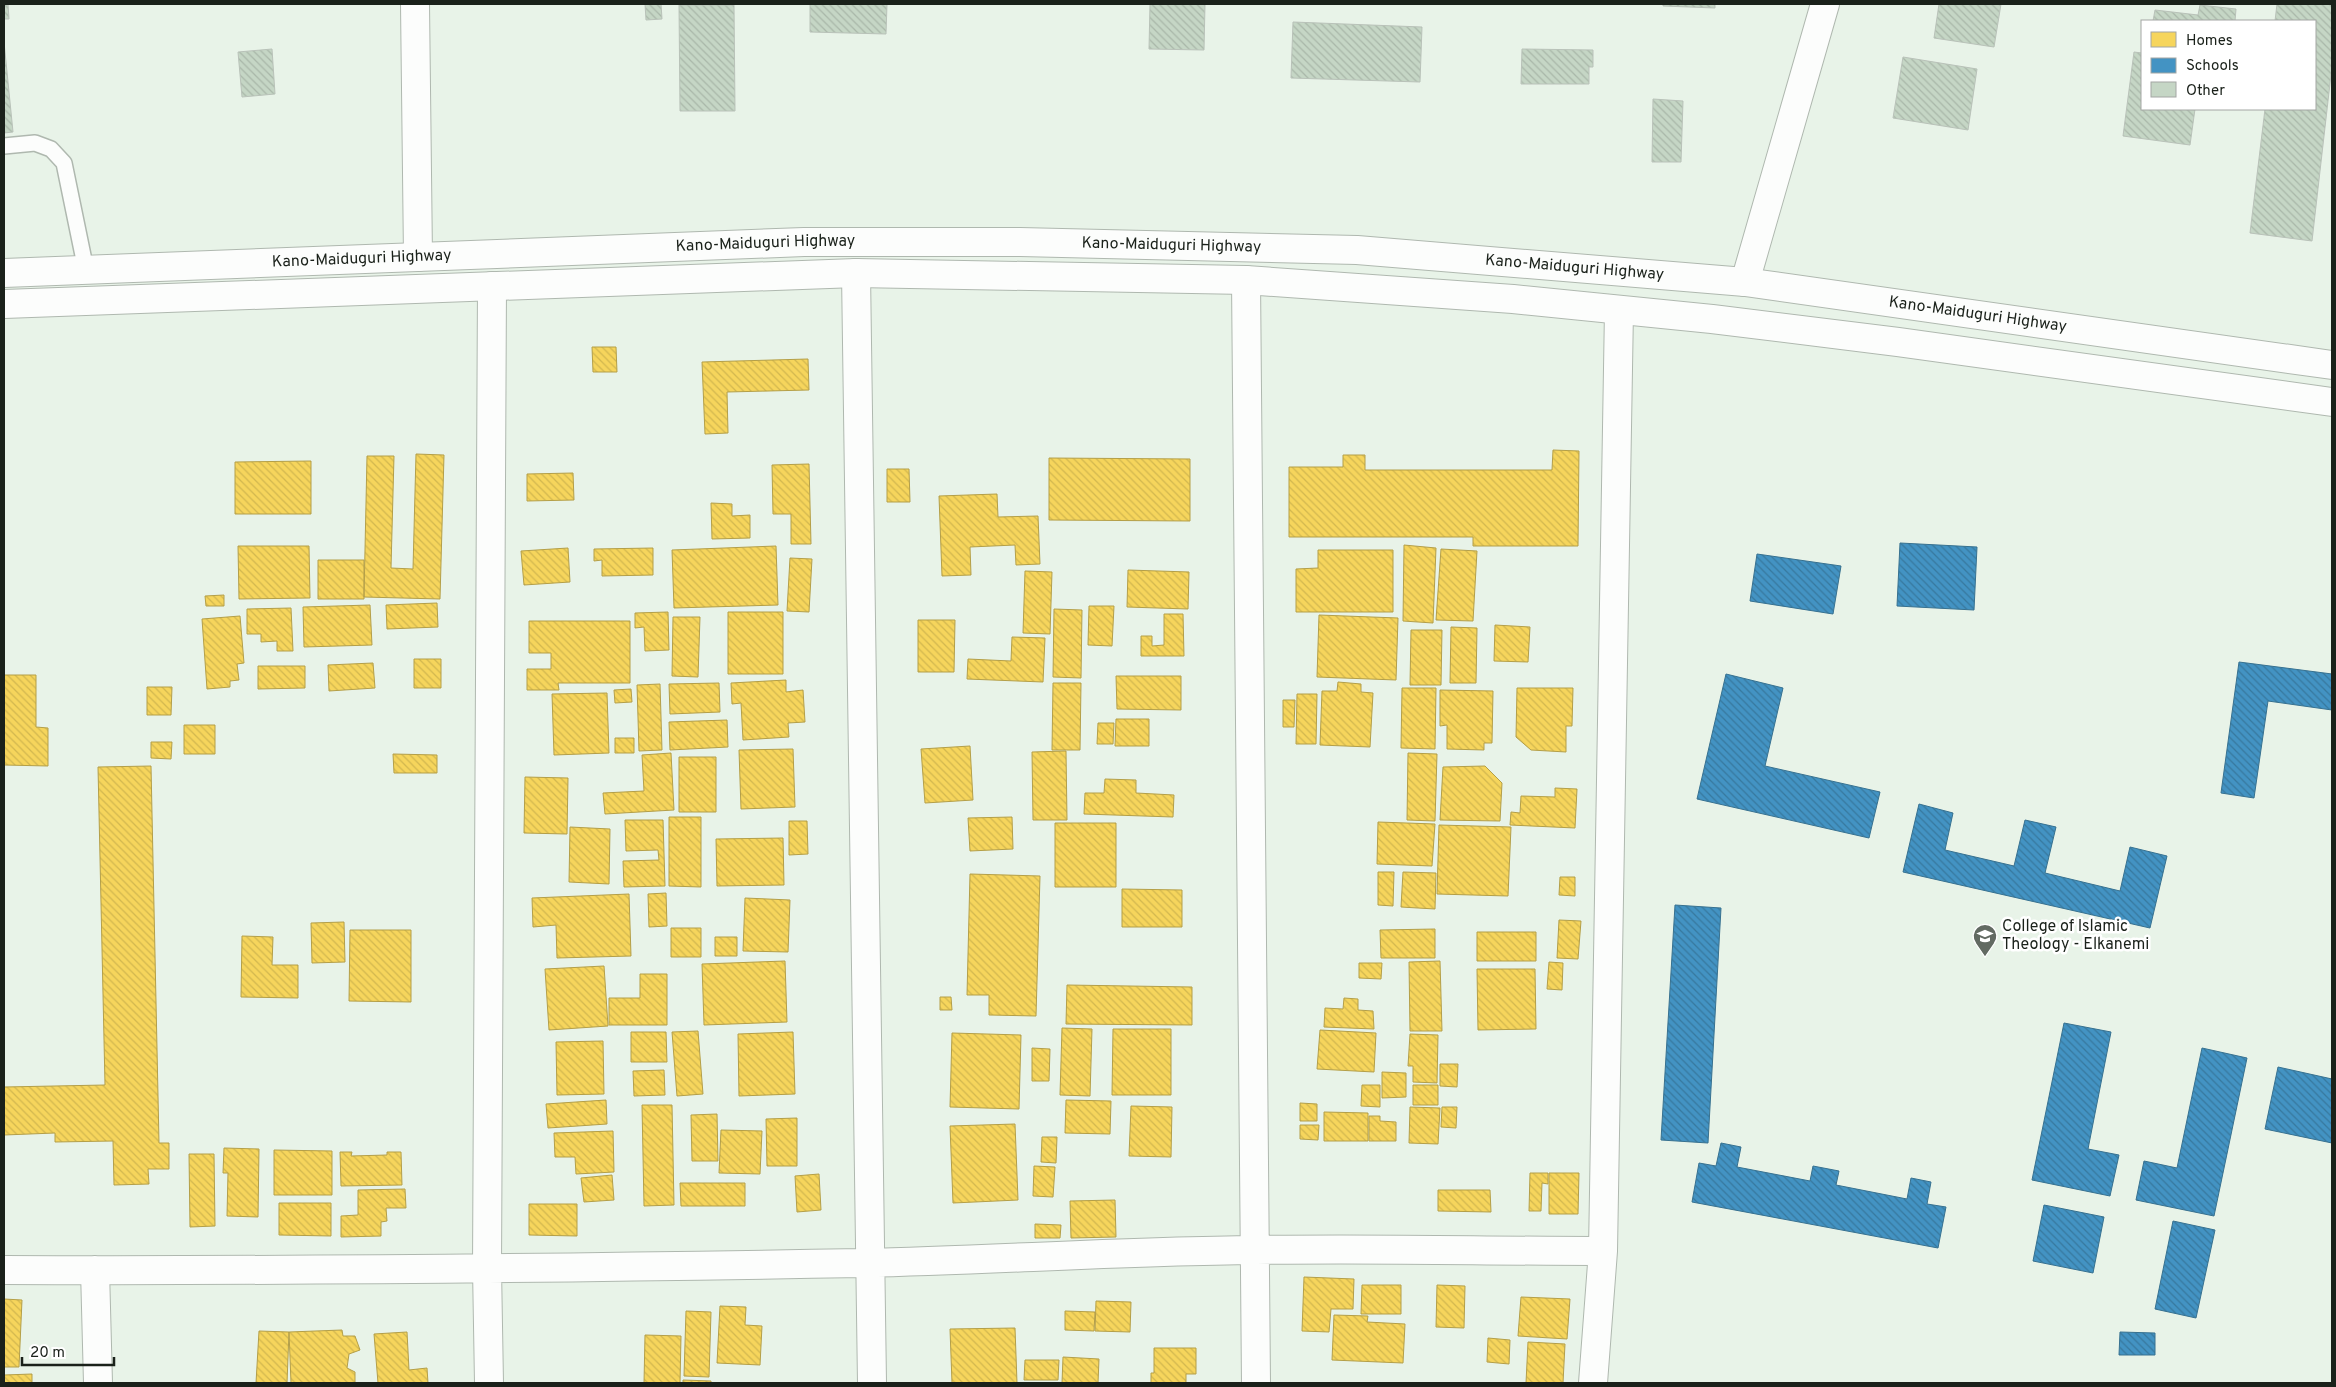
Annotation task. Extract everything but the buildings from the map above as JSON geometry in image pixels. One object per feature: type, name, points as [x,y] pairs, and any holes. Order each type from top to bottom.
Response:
[{"type":"main road","points":[[415,4],[418,257]]},
{"type":"main road","points":[[1745,282],[1825,4]]},
{"type":"main road","name":"Kano-Maiduguri Highway","points":[[4,273],[804,242],[1020,242],[1357,250],[1745,282],[2332,361]]},
{"type":"main road","points":[[856,273],[872,1383]]},
{"type":"main road","name":"Kano-Maiduguri Highway","points":[[4,304],[856,273],[1246,280],[1513,299],[1619,310],[1898,342],[2332,402]]},
{"type":"main road","points":[[1246,280],[1256,1383]]},
{"type":"main road","points":[[488,1383],[492,286]]},
{"type":"main road","points":[[1594,1383],[1602,1252],[1619,310]]},
{"type":"main road","points":[[4,1270],[213,1272],[334,1268],[869,1263],[1256,1250],[1602,1252]]},
{"type":"main road","points":[[95,1270],[98,1383]]},
{"type":"lane","points":[[4,146],[35,143],[51,149],[64,163],[86,270]]},
{"type":"place","name":"College of Islamic Theology - Elkanemi","points":[[1985,957]]}]
